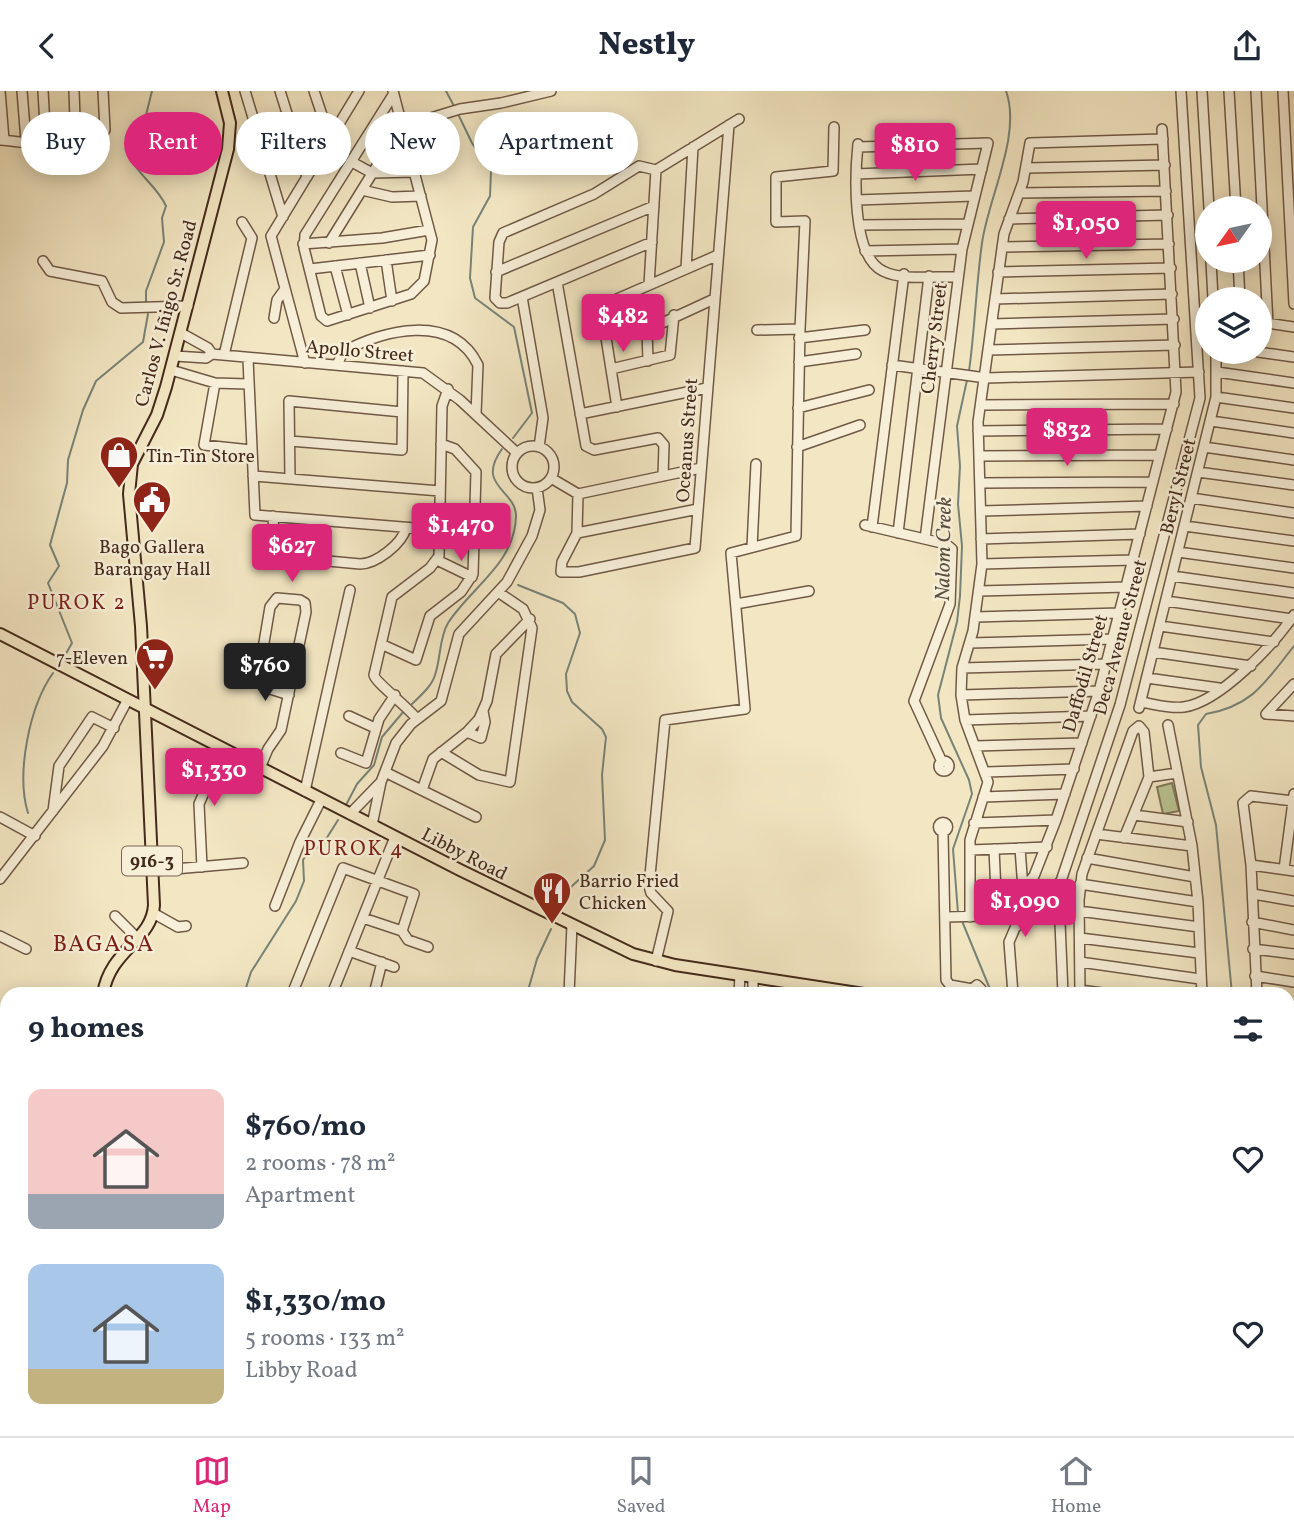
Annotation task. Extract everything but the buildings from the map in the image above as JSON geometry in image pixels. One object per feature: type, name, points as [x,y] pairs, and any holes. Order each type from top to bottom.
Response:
[{"type":"main road","name":"Carlos V. Iñigo Sr. Road","points":[[145,710],[129,482],[136,453],[157,415],[171,370],[230,136],[222,91]]},
{"type":"main road","name":"Libby Road","points":[[0,634],[321,800],[572,925],[656,961],[753,977],[786,987]]},
{"type":"main road","name":"916-3","points":[[145,710],[153,913]]},
{"type":"main road","points":[[105,987],[112,965],[148,925],[153,913]]},
{"type":"street","points":[[1,91],[2,140],[21,141]]},
{"type":"street","points":[[22,91],[24,112]]},
{"type":"street","points":[[43,91],[44,112]]},
{"type":"street","points":[[74,91],[75,112]]},
{"type":"street","points":[[103,91],[104,112]]},
{"type":"street","points":[[245,91],[283,216]]},
{"type":"street","points":[[280,91],[307,177],[271,236],[304,363]]},
{"type":"street","points":[[314,91],[321,112]]},
{"type":"street","points":[[346,112],[359,91]]},
{"type":"street","points":[[450,112],[551,91]]},
{"type":"street","name":"Deca Avenue Street","points":[[1181,91],[1195,314]]},
{"type":"street","points":[[1202,91],[1208,196]]},
{"type":"street","points":[[1229,91],[1235,196]]},
{"type":"street","points":[[1256,91],[1263,287]]},
{"type":"street","points":[[1283,91],[1294,304]]},
{"type":"street","points":[[393,93],[397,112]]},
{"type":"street","points":[[393,93],[352,162],[317,213],[303,244],[324,320],[333,321],[393,301],[422,286],[430,255],[429,230],[415,175]]},
{"type":"street","points":[[652,242],[522,297],[500,303],[495,298],[500,235],[594,194],[639,166],[656,170],[739,119]]},
{"type":"street","name":"Oceanus Street","points":[[576,533],[561,572],[579,572],[695,548],[729,125]]},
{"type":"street","points":[[656,961],[668,911],[649,886],[665,720],[745,709],[731,553],[796,535],[799,333],[805,221],[776,222],[776,177],[832,171],[834,127]]},
{"type":"street","name":"Daffodil Street","points":[[997,914],[1023,889],[1038,869],[1074,769],[1134,559],[1174,404],[1177,372],[1163,134],[1030,143],[1027,168]]},
{"type":"street","name":"Cherry Street","points":[[856,174],[858,144],[988,143],[962,249],[925,539]]},
{"type":"street","points":[[686,269],[693,147]]},
{"type":"street","points":[[352,162],[365,169]]},
{"type":"street","points":[[963,917],[974,823],[988,782],[965,720],[961,695],[962,668],[976,617],[982,564],[978,431],[998,272],[1009,219],[1027,168],[1165,165]]},
{"type":"street","points":[[958,277],[904,274],[879,269],[865,251],[856,174],[982,169]]},
{"type":"street","points":[[649,285],[656,170]]},
{"type":"street","points":[[329,243],[371,175]]},
{"type":"street","points":[[362,191],[392,197],[421,196]]},
{"type":"street","points":[[1019,193],[1166,191]]},
{"type":"street","points":[[857,200],[974,196]]},
{"type":"street","points":[[496,272],[654,206]]},
{"type":"street","points":[[1009,219],[1168,215]]},
{"type":"street","points":[[224,355],[252,238],[242,222]]},
{"type":"street","points":[[860,225],[967,224]]},
{"type":"street","points":[[303,244],[429,230]]},
{"type":"street","points":[[252,238],[271,236]]},
{"type":"street","points":[[1002,247],[1169,244]]},
{"type":"street","points":[[865,251],[962,249]]},
{"type":"street","points":[[310,269],[430,255]]},
{"type":"street","points":[[617,407],[600,306],[718,255]]},
{"type":"street","points":[[386,260],[393,301]]},
{"type":"street","points":[[43,261],[50,271],[102,281],[112,302],[121,308],[188,306]]},
{"type":"street","points":[[359,263],[370,308]]},
{"type":"street","points":[[335,266],[348,315]]},
{"type":"street","points":[[998,272],[1171,268]]},
{"type":"street","points":[[904,274],[868,526],[949,545],[952,551],[950,604],[914,701],[942,762]]},
{"type":"street","points":[[898,533],[929,276]]},
{"type":"street","points":[[557,282],[584,443],[591,450],[660,439],[664,445],[663,476]]},
{"type":"street","points":[[285,289],[277,300],[272,319],[293,320]]},
{"type":"street","points":[[995,299],[1172,294]]},
{"type":"street","points":[[522,297],[543,418],[538,447]]},
{"type":"street","points":[[648,361],[645,332],[674,315],[715,299]]},
{"type":"street","points":[[611,369],[670,355],[674,315]]},
{"type":"street","points":[[992,324],[1174,319]]},
{"type":"street","points":[[1272,324],[1294,327]]},
{"type":"street","points":[[337,365],[343,352],[396,331],[414,329],[442,335],[462,346],[478,365],[476,414]]},
{"type":"street","points":[[757,330],[799,333],[865,330]]},
{"type":"street","points":[[181,333],[192,337],[212,354]]},
{"type":"street","points":[[195,356],[198,344]]},
{"type":"street","points":[[989,350],[1175,345]]},
{"type":"street","name":"Apollo Street","points":[[175,356],[187,359],[195,356],[206,358],[212,354],[423,373],[448,389],[517,453]]},
{"type":"street","points":[[799,362],[856,354]]},
{"type":"street","points":[[1272,354],[1294,357]]},
{"type":"street","points":[[248,359],[247,384],[255,515],[476,533]]},
{"type":"street","name":"Deca Avenue Street","points":[[1013,987],[1012,932],[1053,889],[1114,719],[1199,387],[1198,364]]},
{"type":"street","name":"Beryl Street","points":[[1217,364],[1216,397],[1211,421],[1140,705],[1187,706],[1219,688]]},
{"type":"street","points":[[892,365],[986,377],[1199,372]]},
{"type":"street","points":[[171,370],[215,383],[247,384]]},
{"type":"street","points":[[290,440],[402,450],[403,371]]},
{"type":"street","points":[[1217,372],[1294,383]]},
{"type":"street","points":[[215,383],[204,445],[251,450]]},
{"type":"street","points":[[580,414],[707,388]]},
{"type":"street","points":[[417,719],[395,695],[375,681],[392,597],[437,560],[442,406],[448,389]]},
{"type":"street","points":[[797,408],[869,390]]},
{"type":"street","points":[[1216,397],[1294,408]]},
{"type":"street","points":[[290,479],[289,401],[402,412]]},
{"type":"street","points":[[982,405],[1174,404]]},
{"type":"street","points":[[1211,421],[1294,433]]},
{"type":"street","points":[[797,447],[860,425]]},
{"type":"street","points":[[978,431],[1167,429]]},
{"type":"street","points":[[381,644],[416,660],[430,616],[461,592],[472,577],[476,533],[475,468],[456,449],[441,445]]},
{"type":"street","points":[[529,446],[538,447],[551,457],[554,470],[551,478],[537,488],[524,486],[515,477],[512,465],[517,453],[529,446]]},
{"type":"street","points":[[1204,447],[1294,460]]},
{"type":"street","points":[[979,456],[1160,455]]},
{"type":"street","points":[[752,547],[756,464]]},
{"type":"street","points":[[551,478],[578,494],[702,468]]},
{"type":"street","points":[[1198,471],[1294,485]]},
{"type":"street","points":[[253,475],[440,492]]},
{"type":"street","points":[[981,483],[1153,482]]},
{"type":"street","points":[[372,825],[384,772],[399,736],[442,701],[460,634],[512,576],[536,527],[540,510],[537,488]]},
{"type":"street","points":[[578,494],[576,533],[698,509]]},
{"type":"street","points":[[1191,498],[1294,513]]},
{"type":"street","points":[[981,511],[1147,506]]},
{"type":"street","points":[[273,516],[275,557],[363,564],[373,561],[400,541],[406,528]]},
{"type":"street","points":[[1185,526],[1294,541]]},
{"type":"street","points":[[981,539],[1140,534]]},
{"type":"street","points":[[1178,552],[1294,568]]},
{"type":"street","points":[[982,564],[1134,559]]},
{"type":"street","points":[[437,560],[472,577]]},
{"type":"street","points":[[1172,576],[1294,593]]},
{"type":"street","points":[[979,591],[1126,587]]},
{"type":"street","points":[[305,791],[349,590]]},
{"type":"street","points":[[736,604],[808,591]]},
{"type":"street","points":[[441,752],[479,775],[510,782],[531,635],[530,619],[519,605],[498,592]]},
{"type":"street","points":[[260,768],[268,749],[281,730],[289,695],[306,607],[300,600],[277,598],[270,607],[258,678],[264,687],[289,695]]},
{"type":"street","points":[[1166,601],[1293,617]]},
{"type":"street","points":[[976,617],[1119,613]]},
{"type":"street","points":[[1147,678],[1219,688],[1251,666],[1293,617]]},
{"type":"street","points":[[467,732],[481,738],[485,722],[483,711],[496,654],[530,619]]},
{"type":"street","points":[[1160,626],[1274,642]]},
{"type":"street","points":[[970,643],[1112,639]]},
{"type":"street","points":[[1153,652],[1251,666]]},
{"type":"street","points":[[962,668],[1106,664]]},
{"type":"street","points":[[1292,688],[1266,714],[1294,716]]},
{"type":"street","points":[[961,695],[1098,691]]},
{"type":"street","points":[[341,753],[366,763],[375,728],[395,695]]},
{"type":"street","points":[[0,879],[53,813],[114,728],[127,701]]},
{"type":"street","points":[[422,790],[430,763],[467,732],[483,711]]},
{"type":"street","points":[[349,716],[375,728]]},
{"type":"street","points":[[965,720],[1091,716]]},
{"type":"street","points":[[53,813],[59,766],[92,717],[114,728]]},
{"type":"street","points":[[1168,725],[1192,846],[1198,902],[1201,987]]},
{"type":"street","points":[[1080,987],[1080,884],[1133,731],[1138,726],[1144,732],[1149,777],[1124,838]]},
{"type":"street","points":[[976,745],[1082,743]]},
{"type":"street","points":[[202,867],[199,804],[223,750]]},
{"type":"street","points":[[986,772],[1074,769]]},
{"type":"street","points":[[384,772],[476,817]]},
{"type":"street","points":[[1149,777],[1177,773]]},
{"type":"street","points":[[350,814],[381,782]]},
{"type":"street","points":[[983,797],[1065,794]]},
{"type":"street","points":[[1251,865],[1289,870],[1293,797],[1251,796],[1243,803],[1251,865],[1256,987]]},
{"type":"street","points":[[366,797],[377,803]]},
{"type":"street","points":[[275,906],[300,842],[321,800]]},
{"type":"street","points":[[1134,815],[1188,822]]},
{"type":"street","points":[[0,817],[35,836]]},
{"type":"street","points":[[974,823],[1056,820]]},
{"type":"street","points":[[943,832],[946,982],[960,987]]},
{"type":"street","points":[[1096,834],[1192,846]]},
{"type":"street","points":[[335,987],[396,837]]},
{"type":"street","points":[[970,850],[1047,847]]},
{"type":"street","points":[[1020,848],[1023,889]]},
{"type":"street","points":[[945,917],[997,914],[994,849]]},
{"type":"street","points":[[1087,858],[1195,877]]},
{"type":"street","points":[[152,871],[243,863]]},
{"type":"street","points":[[295,987],[343,868],[414,894],[402,931]]},
{"type":"street","points":[[1080,884],[1198,902]]},
{"type":"street","points":[[1053,889],[1059,899],[1063,987]]},
{"type":"street","points":[[1252,894],[1294,901]]},
{"type":"street","points":[[1079,911],[1199,927]]},
{"type":"street","points":[[153,913],[178,927],[186,926]]},
{"type":"street","points":[[115,916],[137,938]]},
{"type":"street","points":[[363,918],[402,931],[408,940],[428,947]]},
{"type":"street","points":[[1252,922],[1294,930]]},
{"type":"street","points":[[569,987],[572,925]]},
{"type":"street","points":[[0,936],[26,949]]},
{"type":"street","points":[[1080,938],[1199,953]]},
{"type":"street","points":[[1253,949],[1294,954]]},
{"type":"street","points":[[349,951],[394,967]]},
{"type":"street","points":[[376,987],[382,962]]},
{"type":"street","points":[[1080,962],[1200,979]]},
{"type":"street","points":[[739,987],[740,975]]},
{"type":"street","points":[[1255,976],[1294,982]]},
{"type":"street","points":[[753,977],[753,987]]},
{"type":"green space","points":[[1172,783],[1179,811],[1163,814],[1157,787]]},
{"type":"waterway","points":[[146,302],[146,291],[164,242],[162,218],[166,206],[132,161],[126,143],[146,115],[152,91]]},
{"type":"waterway","points":[[446,91],[455,108]]},
{"type":"waterway","name":"Nalom Creek","points":[[969,371],[985,225],[1002,167],[1010,127],[1006,91]]},
{"type":"waterway","points":[[460,118],[472,143],[491,171],[490,196],[473,227],[470,278],[475,298],[514,327],[532,413],[513,438]]},
{"type":"waterway","points":[[64,657],[72,643],[48,583],[59,566],[50,545],[67,483],[68,460],[83,410],[96,381],[143,342],[148,314]]},
{"type":"waterway","name":"Nalom Creek","points":[[958,913],[953,849],[972,794],[969,780],[941,718],[938,695],[957,622],[960,596],[962,546],[958,504],[960,466],[957,426],[967,380]]},
{"type":"waterway","points":[[412,704],[433,679],[448,623],[500,561],[514,533],[514,507],[499,487],[493,471],[502,449]]},
{"type":"waterway","points":[[518,585],[563,603],[575,614],[580,633],[566,674],[567,691],[572,702],[602,729],[606,737],[602,775],[605,840],[594,866],[572,886],[564,899]]},
{"type":"waterway","points":[[1231,987],[1216,825],[1201,767],[1198,725],[1206,714],[1236,705],[1257,690],[1294,646]]},
{"type":"waterway","points":[[28,813],[23,779],[27,741],[37,704],[53,673]]},
{"type":"waterway","points":[[346,805],[357,784],[374,765],[382,737],[404,711]]},
{"type":"waterway","points":[[246,987],[251,972],[296,901],[304,881],[303,860],[307,854],[323,844],[338,820]]},
{"type":"waterway","name":"Nalom Creek","points":[[962,921],[989,987]]},
{"type":"waterway","points":[[529,987],[537,959],[551,929]]},
{"type":"place","name":"Tin-Tin Store","points":[[119,489]]},
{"type":"place","name":"Bago Gallera Barangay Hall","points":[[152,534]]},
{"type":"place","name":"7-Eleven","points":[[155,691]]},
{"type":"place","name":"Barrio Fried Chicken","points":[[552,925]]},
{"type":"district","name":"PUROK 2","points":[[77,602]]},
{"type":"district","name":"PUROK 4","points":[[354,848]]},
{"type":"district","name":"BAGASA","points":[[104,943]]}]
